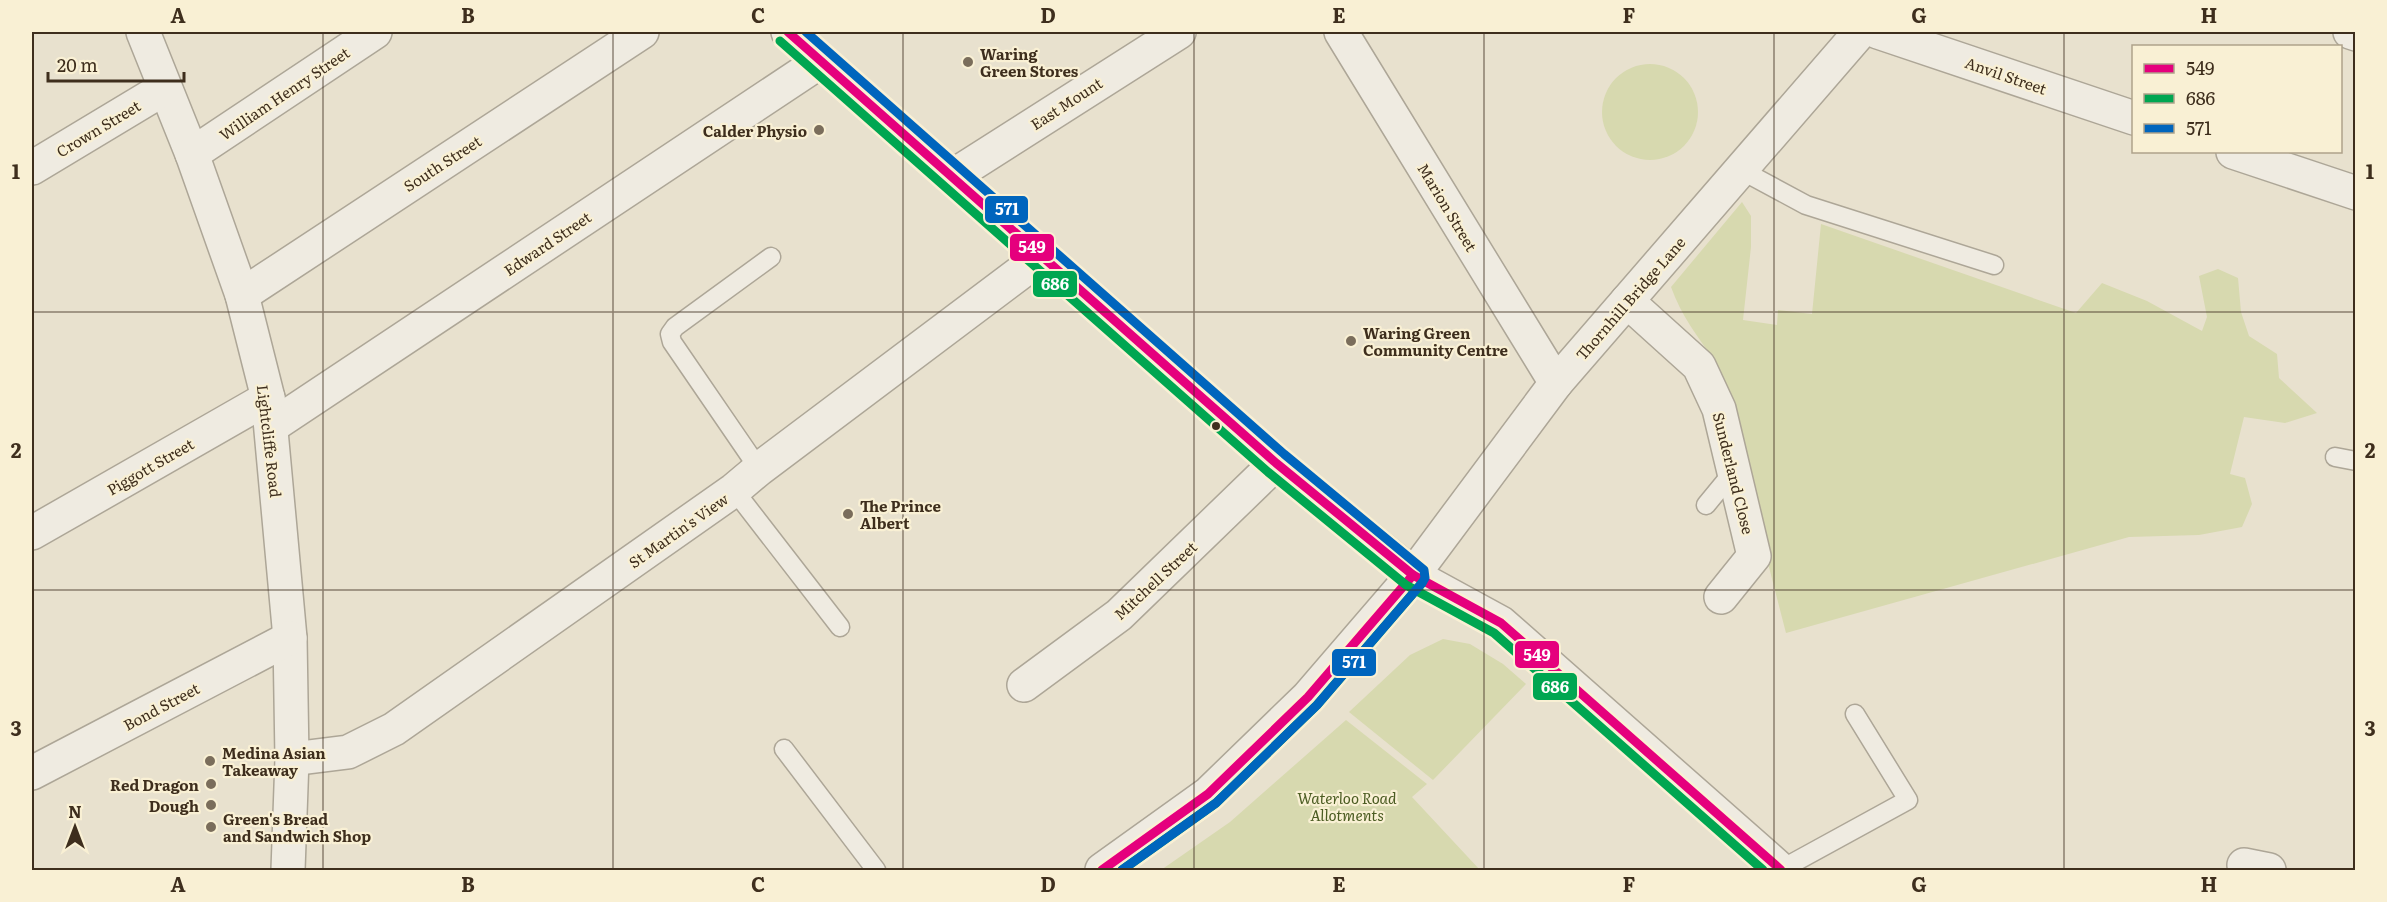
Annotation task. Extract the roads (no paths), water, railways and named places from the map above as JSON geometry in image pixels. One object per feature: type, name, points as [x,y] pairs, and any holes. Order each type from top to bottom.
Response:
[{"type":"street","name":"Lightcliffe Road","points":[[143,32],[192,154],[242,295],[270,412],[290,638],[292,759],[288,870]]},
{"type":"street","name":"William Henry Street","points":[[192,154],[375,32]]},
{"type":"street","name":"South Street","points":[[242,295],[642,32]]},
{"type":"street","points":[[788,32],[1276,463],[1413,575],[1501,622],[1781,870]]},
{"type":"street","name":"East Mount","points":[[953,176],[1179,32]]},
{"type":"street","name":"Marion Street","points":[[1341,32],[1556,383]]},
{"type":"street","name":"Thornhill Bridge Lane","points":[[1102,870],[1208,794],[1308,697],[1413,575],[1556,383],[1860,32]]},
{"type":"street","name":"Anvil Street","points":[[1878,32],[2132,118]]},
{"type":"street","points":[[2349,32],[2355,34]]},
{"type":"street","name":"Edward Street","points":[[270,412],[821,61]]},
{"type":"street","name":"Crown Street","points":[[32,168],[165,88]]},
{"type":"street","points":[[2236,153],[2355,193]]},
{"type":"street","name":"St Martin's View","points":[[292,759],[348,752],[394,729],[734,490],[1041,257]]},
{"type":"street","name":"Sunderland Close","points":[[1627,301],[1699,366],[1719,409],[1754,556],[1721,597]]},
{"type":"street","name":"Piggott Street","points":[[32,533],[270,412]]},
{"type":"street","name":"Mitchell Street","points":[[1024,685],[1119,615],[1276,463]]},
{"type":"street","name":"Bond Street","points":[[32,773],[290,638]]},
{"type":"lane","points":[[1741,170],[1806,205],[1994,265]]},
{"type":"lane","points":[[759,469],[672,342],[670,334],[675,327],[771,257]]},
{"type":"lane","points":[[2335,457],[2355,461]]},
{"type":"lane","points":[[1707,505],[1734,471]]},
{"type":"lane","points":[[734,490],[840,627]]},
{"type":"lane","points":[[1781,870],[1908,800],[1855,714]]},
{"type":"lane","points":[[784,749],[876,870]]},
{"type":"place","name":"Waring Green Stores","points":[[968,62]]},
{"type":"place","name":"Calder Physio","points":[[819,130]]},
{"type":"place","name":"Waring Green Community Centre","points":[[1351,341]]},
{"type":"place","name":"The Prince Albert","points":[[848,514]]},
{"type":"place","name":"Medina Asian Takeaway","points":[[210,761]]},
{"type":"place","name":"Red Dragon","points":[[211,784]]},
{"type":"place","name":"Dough","points":[[211,805]]},
{"type":"place","name":"Green's Bread and Sandwich Shop","points":[[211,827]]},
{"type":"park label","name":"Waterloo Road Allotments","points":[[1347,806]]}]
